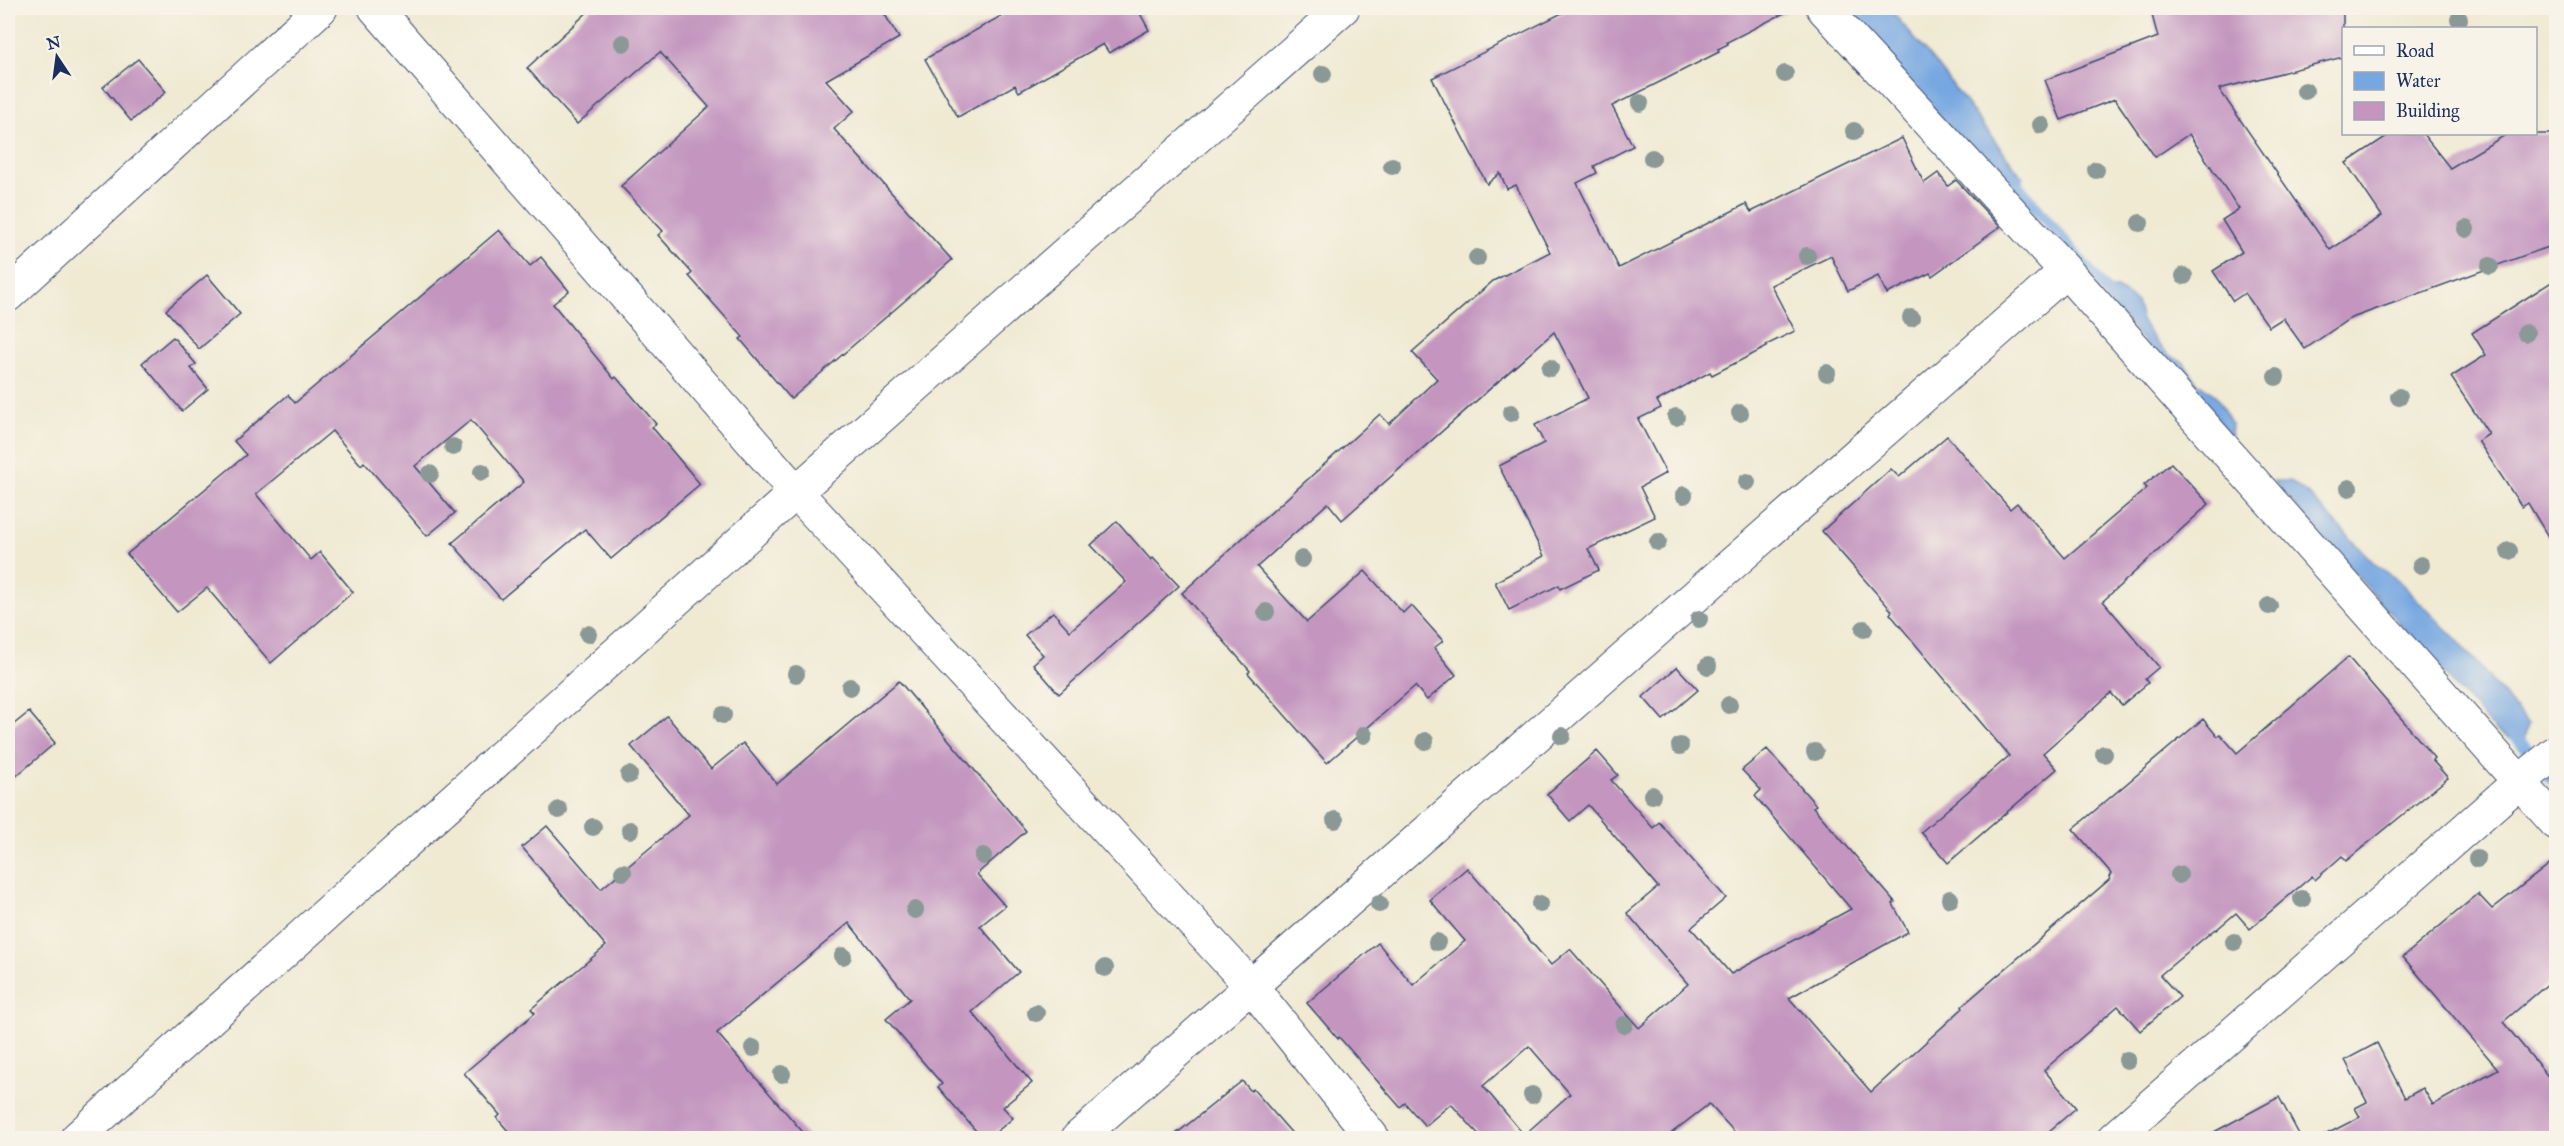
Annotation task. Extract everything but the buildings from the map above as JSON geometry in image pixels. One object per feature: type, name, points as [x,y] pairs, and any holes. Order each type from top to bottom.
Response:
[{"type":"street","points":[[8,296],[321,8]]},
{"type":"street","points":[[375,8],[796,492],[1251,986],[1373,1138]]},
{"type":"street","points":[[77,1138],[796,492],[1342,8]]},
{"type":"street","points":[[1823,8],[2066,271],[2556,823]]},
{"type":"street","points":[[1078,1138],[2066,271]]},
{"type":"street","points":[[2114,1138],[2556,752]]},
{"type":"water","points":[[1837,8],[1889,8],[1941,70],[2023,178],[2016,198]]},
{"type":"water","points":[[2104,289],[2117,289],[2137,302],[2142,322],[2157,343],[2169,355],[2184,363],[2197,382],[2215,395],[2232,424],[2231,436],[2105,299]]},
{"type":"water","points":[[2273,481],[2290,481],[2310,496],[2375,564],[2397,579],[2458,641],[2528,724],[2523,745],[2496,732]]},
{"type":"waterway","points":[[2010,176],[2114,301]]},
{"type":"waterway","points":[[2512,732],[2531,754]]},
{"type":"waterway","points":[[2544,770],[2556,784]]}]
